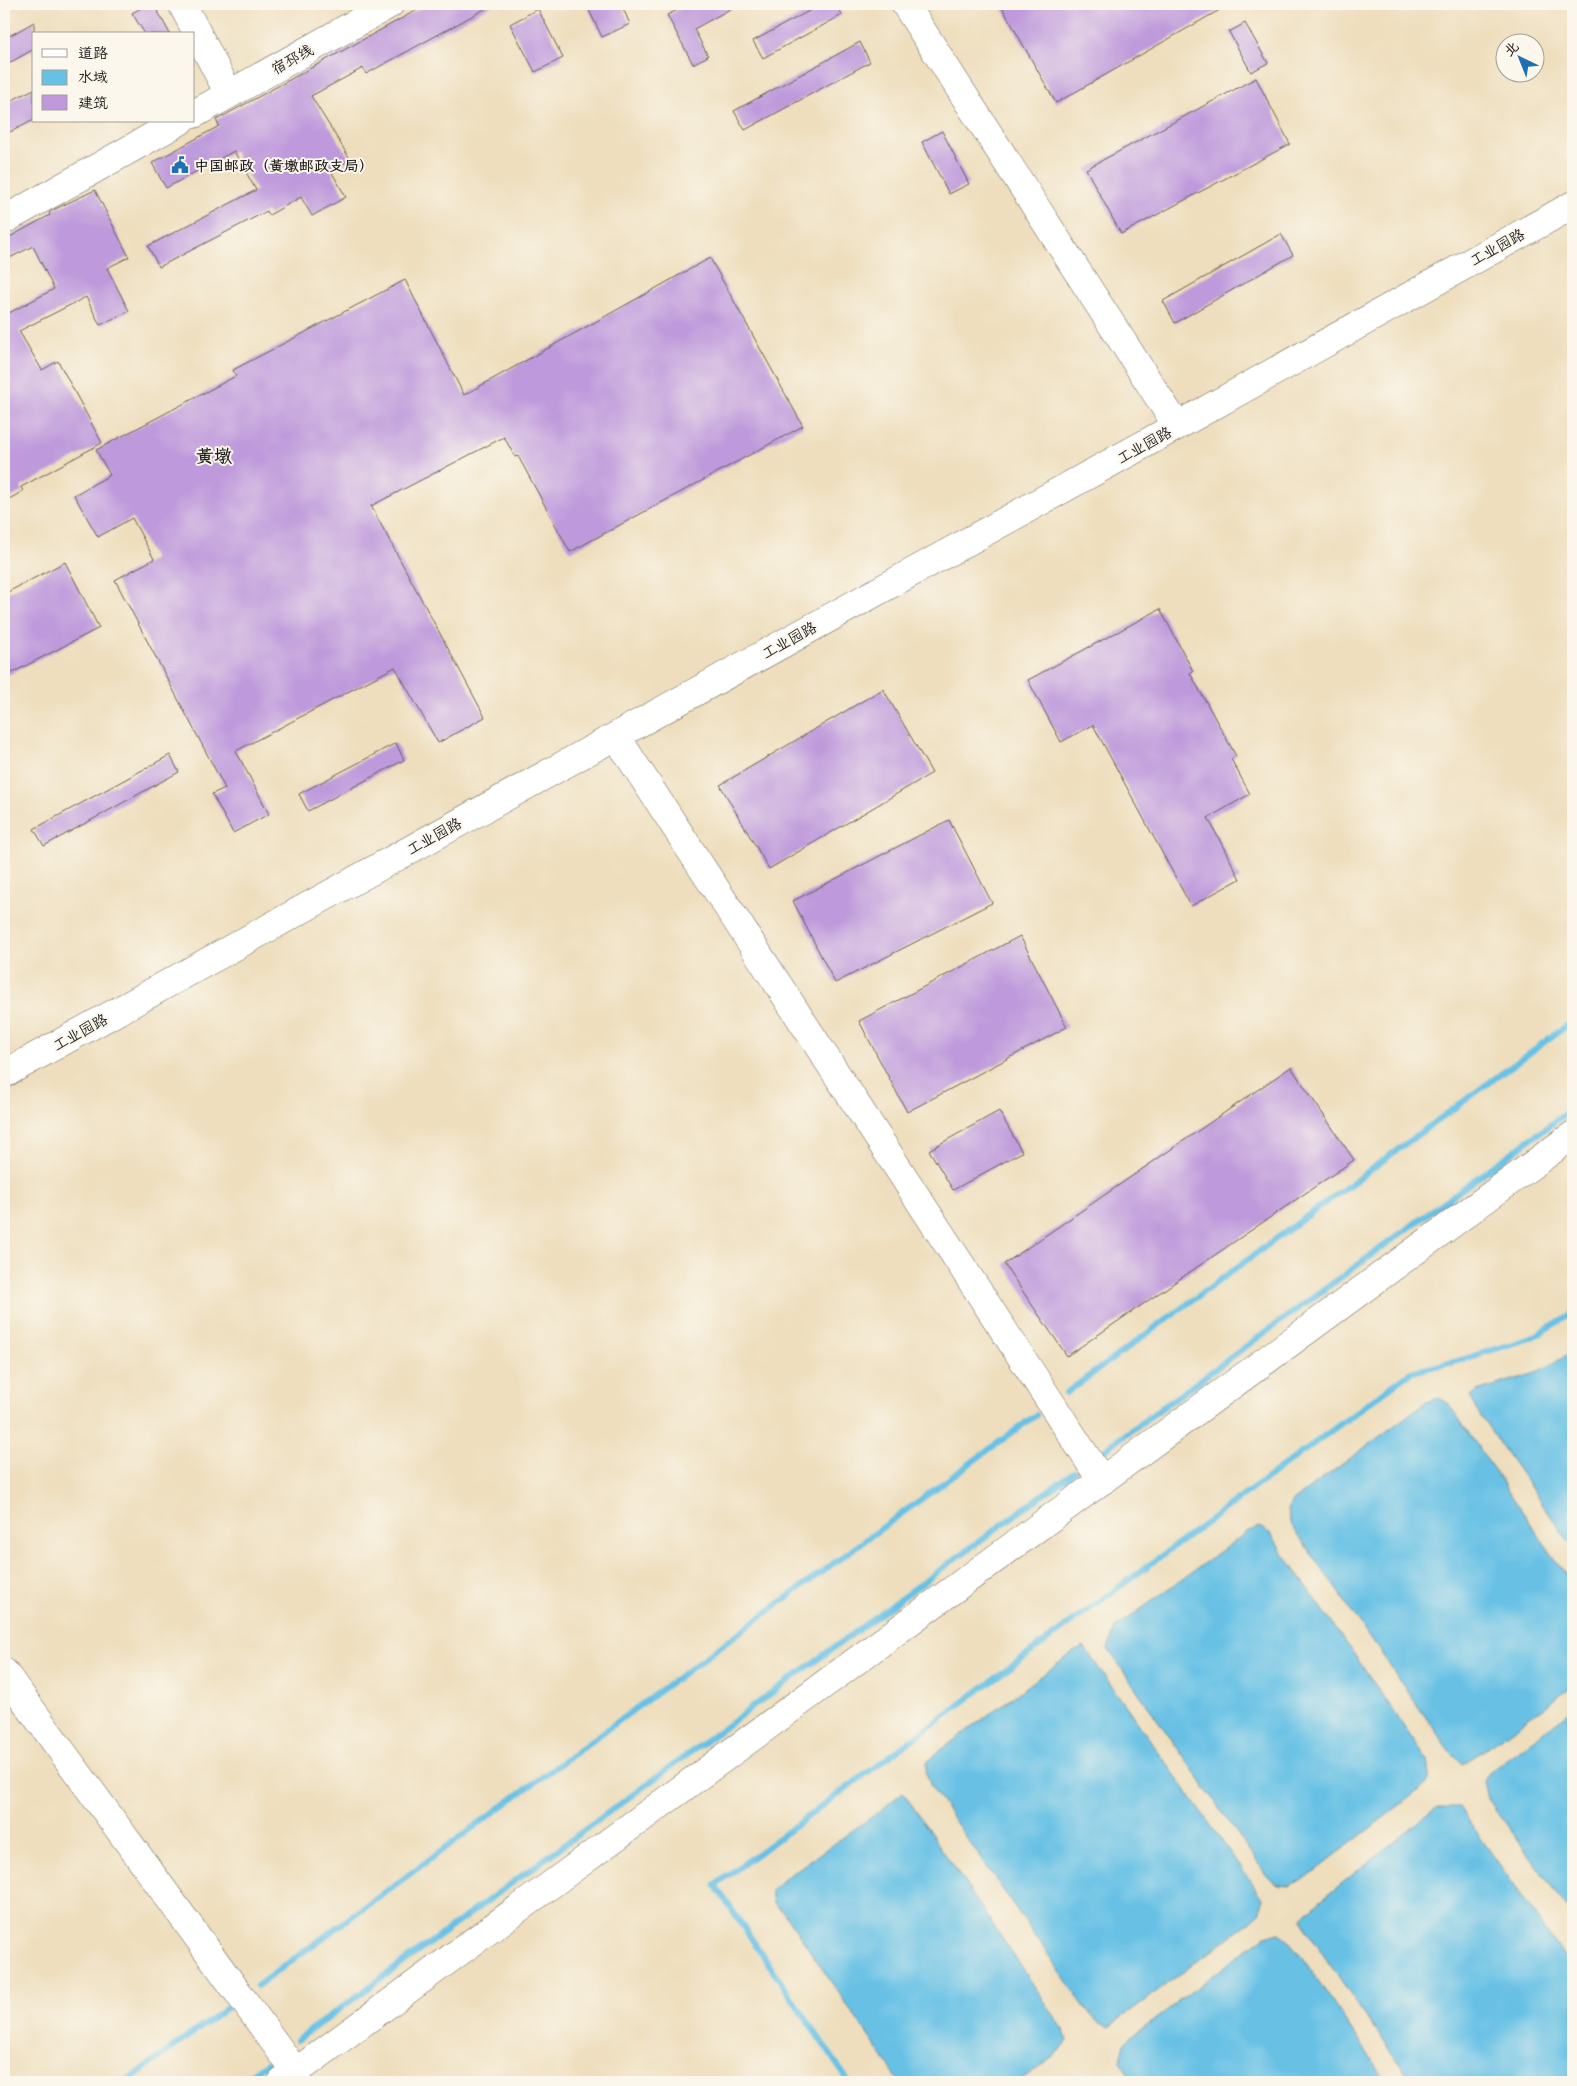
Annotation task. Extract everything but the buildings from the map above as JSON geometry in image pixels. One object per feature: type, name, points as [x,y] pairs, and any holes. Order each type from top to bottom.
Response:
[{"type":"street","points":[[182,4],[229,94]]},
{"type":"street","name":"宿邳线","points":[[195,113],[390,4]]},
{"type":"street","points":[[906,4],[1177,426]]},
{"type":"street","points":[[4,220],[178,122]]},
{"type":"street","name":"工业园路","points":[[4,1074],[1573,205]]},
{"type":"street","points":[[616,736],[1102,1481]]},
{"type":"street","points":[[4,1672],[289,2077],[1573,1135]]},
{"type":"water","points":[[1573,1352],[1573,1548],[1475,1408],[1471,1397],[1477,1391],[1536,1373]]},
{"type":"water","points":[[1439,1398],[1448,1403],[1573,1585],[1573,1686],[1462,1764],[1450,1752],[1290,1523],[1287,1510],[1294,1500],[1426,1402]]},
{"type":"water","points":[[1260,1527],[1271,1533],[1429,1762],[1429,1781],[1418,1791],[1302,1881],[1290,1886],[1277,1885],[1267,1876],[1108,1649],[1115,1628],[1247,1532]]},
{"type":"water","points":[[1084,1647],[1263,1899],[1261,1912],[1250,1922],[1109,2027],[1097,2022],[1086,2009],[931,1787],[926,1773],[927,1762],[937,1753],[1075,1651]]},
{"type":"water","points":[[1573,1710],[1573,1916],[1488,1799],[1484,1781],[1490,1771]]},
{"type":"water","points":[[903,1792],[1064,2030],[1067,2041],[1060,2051],[1018,2082],[900,2082],[784,1913],[773,1903],[771,1891],[781,1881],[880,1811]]},
{"type":"water","points":[[1437,1807],[1459,1807],[1573,1969],[1573,2082],[1412,2082],[1306,1930],[1303,1918],[1310,1909]]},
{"type":"water","points":[[1280,1934],[1288,1940],[1302,1957],[1387,2082],[1134,2082],[1120,2061],[1124,2043],[1266,1935]]},
{"type":"waterway","points":[[1066,1393],[1573,1021]]},
{"type":"waterway","points":[[1104,1450],[1573,1108]]},
{"type":"waterway","points":[[849,2082],[715,1885],[1411,1372],[1454,1362],[1531,1338],[1573,1313]]},
{"type":"waterway","points":[[257,1986],[1036,1415]]},
{"type":"waterway","points":[[297,2040],[1074,1472]]},
{"type":"waterway","points":[[126,2082],[227,2008]]},
{"type":"waterway","points":[[240,2082],[267,2063]]},
{"type":"place","name":"中国邮政（黄墩邮政支局）","points":[[180,165]]},
{"type":"district","name":"黄墩","points":[[214,455]]}]
